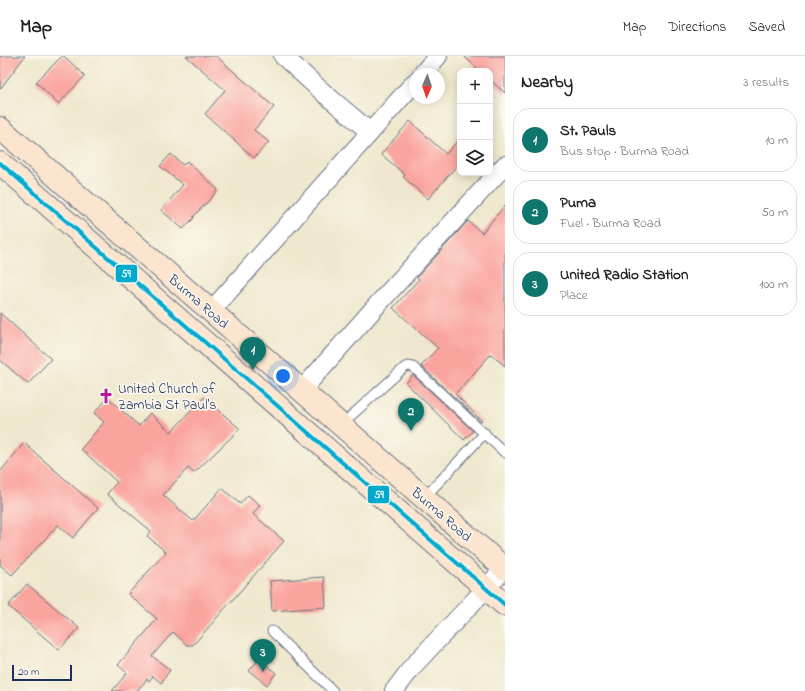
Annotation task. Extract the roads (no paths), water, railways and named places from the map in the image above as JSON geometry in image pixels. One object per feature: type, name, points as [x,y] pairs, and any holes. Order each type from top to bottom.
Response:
[{"type":"main road","name":"Burma Road","points":[[0,128],[505,568]]},
{"type":"main road","name":"Burma Road","points":[[0,163],[505,605]]},
{"type":"street","points":[[283,56],[370,132]]},
{"type":"street","points":[[427,68],[438,56]]},
{"type":"street","points":[[211,311],[409,89]]},
{"type":"street","points":[[301,391],[505,165]]},
{"type":"street","points":[[394,691],[413,666],[505,568]]},
{"type":"lane","points":[[341,425],[405,367],[414,366],[505,453]]},
{"type":"lane","points":[[424,498],[485,433]]},
{"type":"lane","points":[[272,631],[333,691]]},
{"type":"place","name":"St. Pauls","points":[[253,370]]},
{"type":"place","name":"United Church of Zambia St Paul's","points":[[106,396]]},
{"type":"place","name":"Puma","points":[[411,431]]},
{"type":"place","name":"United Radio Station","points":[[263,672]]}]
